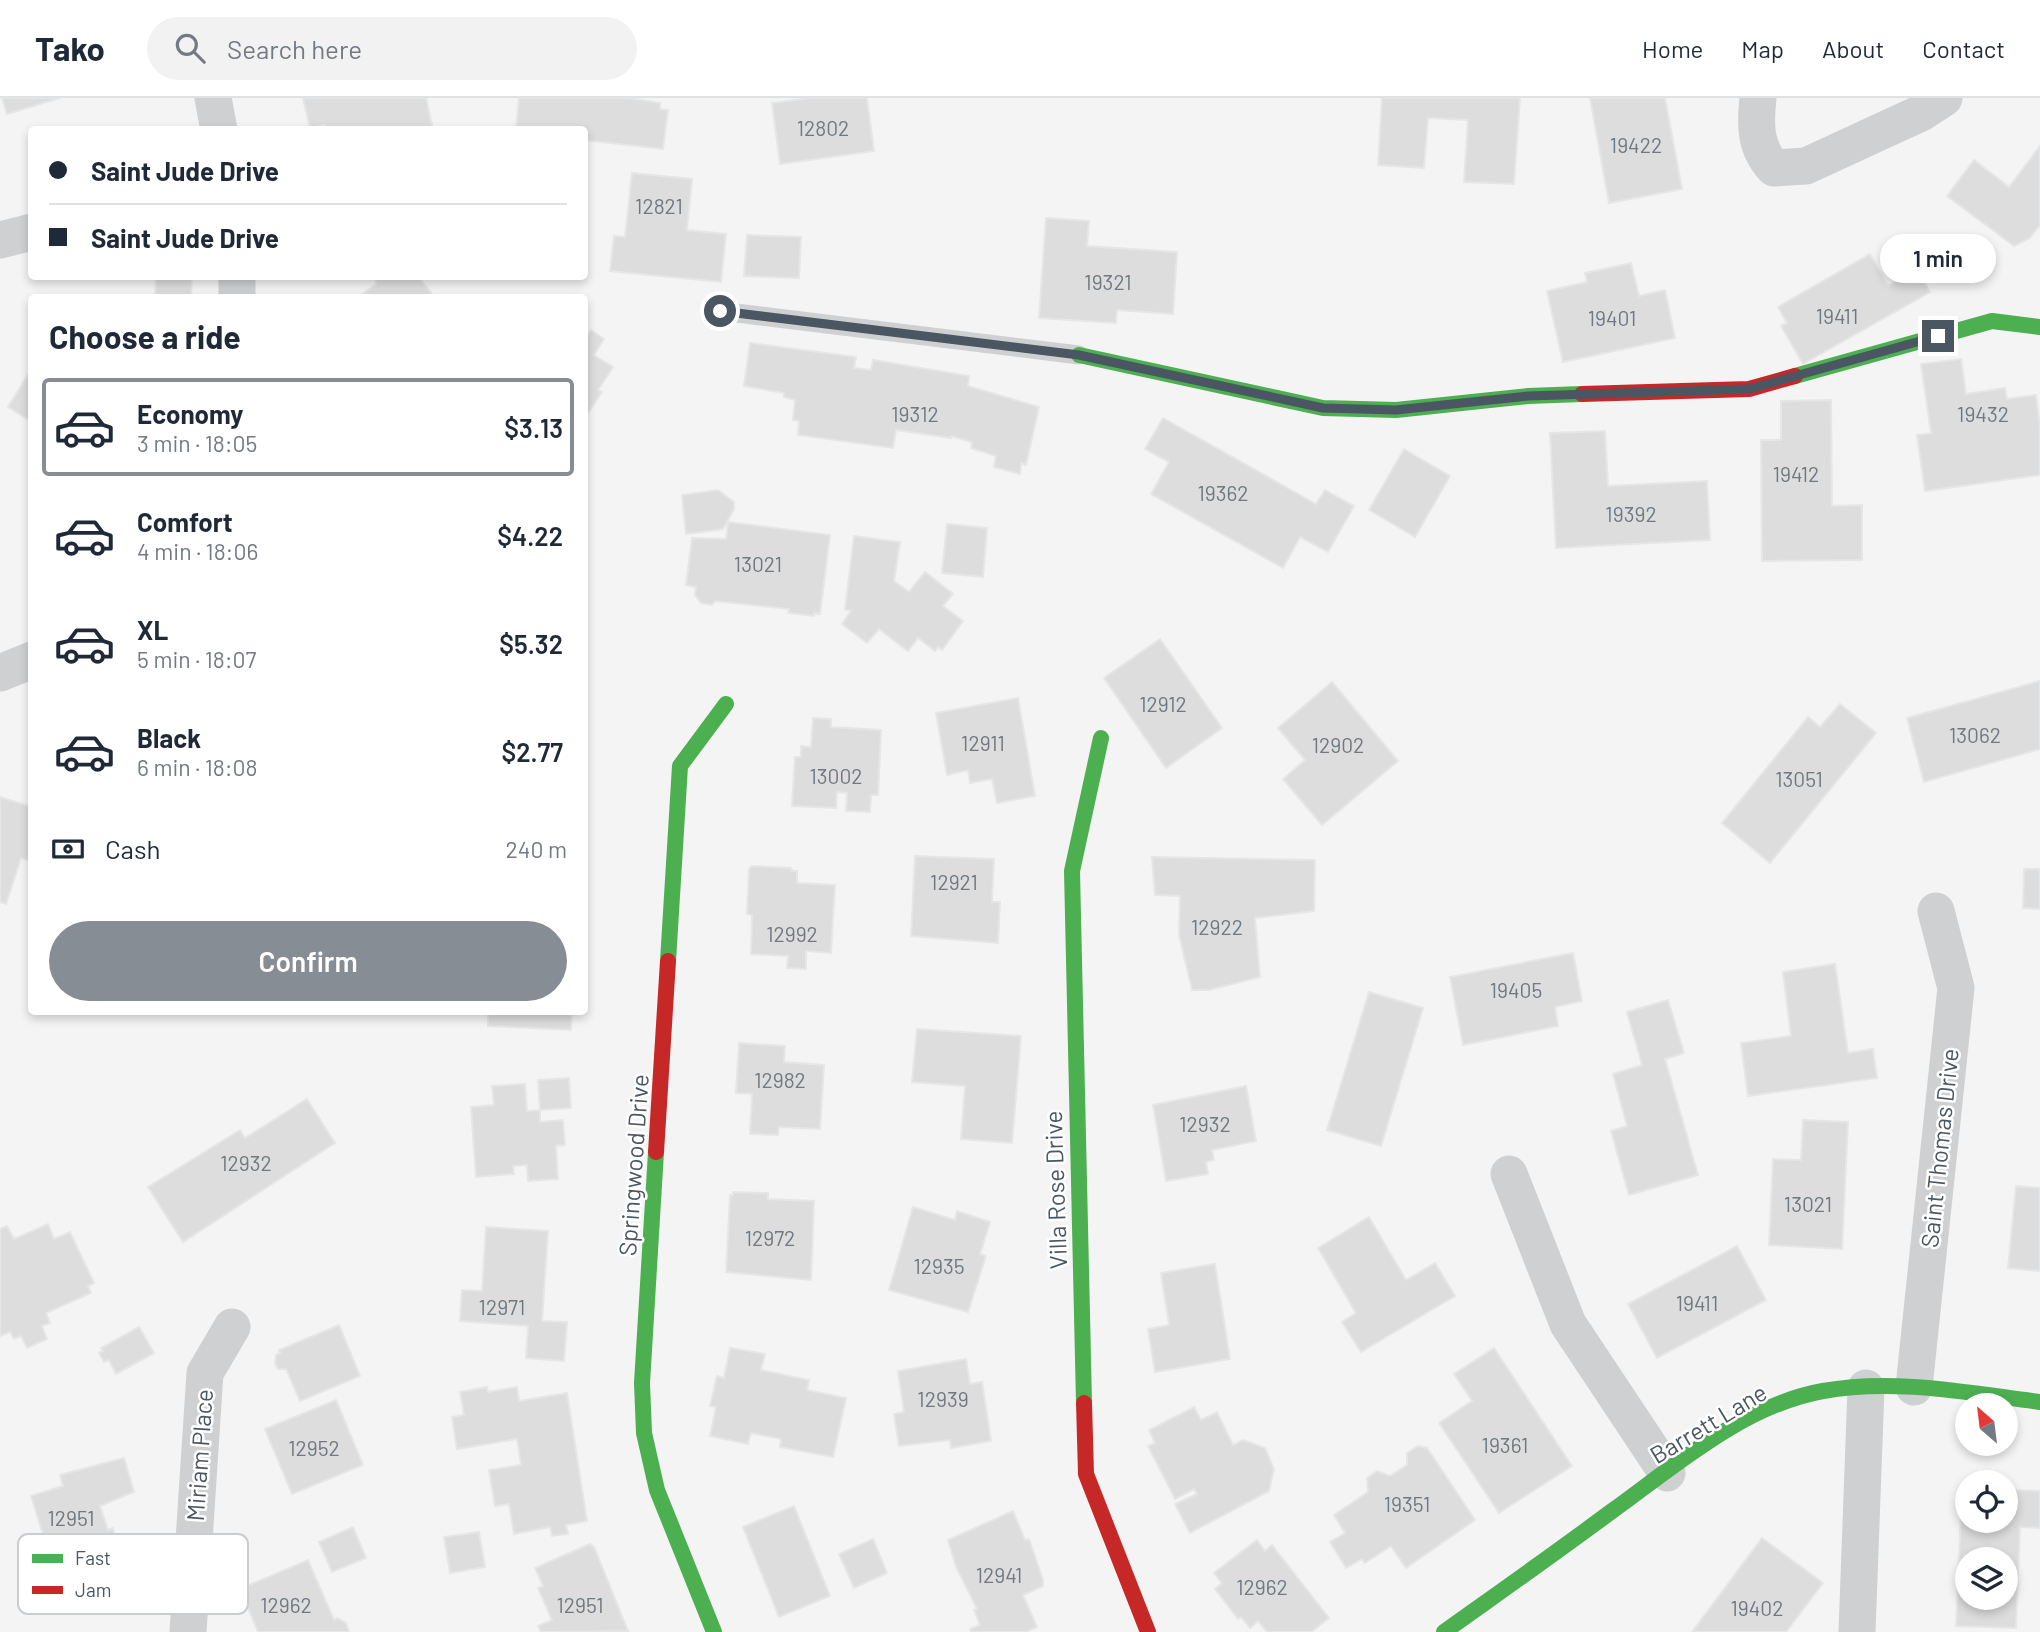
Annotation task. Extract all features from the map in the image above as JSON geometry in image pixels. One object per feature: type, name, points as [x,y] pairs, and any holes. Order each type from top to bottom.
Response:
[{"type":"street","points":[[214,98],[218,126]]},
{"type":"street","points":[[1758,98],[1756,119],[1760,153],[1774,168],[1806,166],[1921,113],[1944,98]]},
{"type":"street","points":[[0,240],[28,233]]},
{"type":"street","points":[[1079,355],[1323,408],[1396,410],[1528,396],[1749,389],[1992,321],[2040,327]]},
{"type":"street","points":[[0,673],[28,662]]},
{"type":"street","name":"Springwood Drive","points":[[714,1632],[657,1490],[644,1433],[642,1383],[680,766],[726,704]]},
{"type":"street","name":"Villa Rose Drive","points":[[1101,738],[1072,871],[1071,971],[1086,1474],[1149,1632]]},
{"type":"street","name":"Saint Thomas Drive","points":[[1914,1387],[1956,988],[1936,911]]},
{"type":"street","points":[[1509,1174],[1568,1324],[1667,1473]]},
{"type":"street","name":"Miriam Place","points":[[194,1534],[205,1373],[232,1327]]},
{"type":"street","name":"Barrett Lane","points":[[1444,1632],[1667,1473],[1763,1412],[1822,1392],[1866,1388],[1914,1387],[2040,1402]]},
{"type":"street","points":[[1857,1632],[1866,1388]]},
{"type":"street","name":"Miriam Place","points":[[188,1632],[189,1614]]},
{"type":"lane","points":[[720,311],[1079,355]]},
{"type":"building","points":[[2,98],[60,98],[7,114]]},
{"type":"building","points":[[303,98],[426,98],[432,126],[325,125],[310,126]]},
{"type":"building","points":[[519,98],[629,98],[660,103],[660,109],[668,110],[663,149],[588,140],[588,126],[516,126]]},
{"type":"building","points":[[809,98],[867,98],[874,151],[780,164],[772,103]]},
{"type":"building","points":[[1382,98],[1520,98],[1514,184],[1464,182],[1468,120],[1428,118],[1424,168],[1378,165]]},
{"type":"building","points":[[1590,98],[1665,98],[1682,189],[1609,203]]},
{"type":"building","points":[[2040,146],[2040,225],[2030,238],[2014,246],[1947,196],[1974,160],[2009,187]]},
{"type":"building","points":[[632,173],[692,179],[687,230],[726,234],[721,282],[610,271],[614,236],[625,237]]},
{"type":"building","points":[[1046,218],[1089,221],[1087,246],[1177,252],[1173,314],[1117,310],[1116,323],[1039,318]]},
{"type":"building","points":[[747,235],[801,237],[799,278],[744,276]]},
{"type":"building","points":[[1870,254],[1888,286],[1917,269],[1930,292],[1803,364],[1781,326],[1787,323],[1778,307]]},
{"type":"building","points":[[1631,263],[1639,296],[1665,290],[1675,338],[1563,362],[1547,291],[1587,282],[1585,273]]},
{"type":"building","points":[[156,280],[192,280],[191,294],[155,294]]},
{"type":"building","points":[[376,280],[421,280],[432,294],[362,294],[376,284]]},
{"type":"building","points":[[591,330],[604,339],[594,355],[613,367],[598,390],[602,392],[588,413],[588,334]]},
{"type":"building","points":[[750,343],[856,357],[854,368],[871,370],[873,360],[969,376],[968,386],[1039,407],[1026,465],[1021,463],[1020,474],[994,467],[996,456],[971,448],[972,442],[951,436],[896,430],[893,448],[798,435],[799,421],[793,420],[795,400],[784,397],[784,393],[744,386]]},
{"type":"building","points":[[1961,359],[1966,394],[2005,388],[2007,399],[2036,395],[2040,426],[2040,475],[1925,491],[1917,435],[1931,433],[1921,364]]},
{"type":"building","points":[[28,374],[28,420],[8,407]]},
{"type":"building","points":[[1831,400],[1832,506],[1862,505],[1862,560],[1762,561],[1761,440],[1781,440],[1781,401]]},
{"type":"building","points":[[1163,418],[1316,504],[1325,490],[1354,506],[1328,552],[1300,537],[1283,568],[1151,494],[1169,462],[1145,449]]},
{"type":"building","points":[[1605,431],[1608,486],[1707,481],[1710,540],[1556,548],[1550,433]]},
{"type":"building","points":[[1404,449],[1450,476],[1415,537],[1369,510]]},
{"type":"building","points":[[718,490],[734,502],[734,509],[723,529],[686,534],[682,495]]},
{"type":"building","points":[[728,522],[830,535],[820,614],[814,613],[814,616],[788,613],[789,609],[715,601],[712,605],[701,603],[695,595],[696,587],[686,585],[692,538],[726,539]]},
{"type":"building","points":[[947,524],[987,528],[983,577],[942,573]]},
{"type":"building","points":[[854,536],[900,542],[894,581],[909,592],[925,572],[953,594],[943,606],[963,621],[942,650],[938,647],[935,651],[918,638],[908,651],[879,629],[867,643],[842,624],[851,611],[845,609]]},
{"type":"building","points":[[1160,639],[1222,728],[1166,768],[1104,678]]},
{"type":"building","points":[[2040,681],[2040,749],[1924,782],[1907,718]]},
{"type":"building","points":[[1332,682],[1398,761],[1322,825],[1283,779],[1305,760],[1278,728]]},
{"type":"building","points":[[1018,698],[1035,796],[997,803],[992,779],[970,783],[968,770],[947,775],[936,713]]},
{"type":"building","points":[[1840,704],[1876,733],[1770,863],[1722,823],[1808,717],[1820,727]]},
{"type":"building","points":[[813,718],[831,719],[831,727],[881,730],[878,795],[871,795],[870,812],[846,811],[847,793],[837,792],[836,808],[792,806],[795,757],[801,757],[801,746],[811,747]]},
{"type":"building","points":[[0,797],[28,806],[28,860],[21,858],[6,904],[0,902]]},
{"type":"building","points":[[915,856],[994,859],[992,902],[1000,902],[998,943],[911,936]]},
{"type":"building","points":[[1152,857],[1315,860],[1314,911],[1255,918],[1260,977],[1209,990],[1192,990],[1179,935],[1180,896],[1155,895]]},
{"type":"building","points":[[752,866],[791,868],[792,871],[797,871],[797,883],[835,885],[831,953],[806,951],[806,969],[787,968],[788,956],[751,954],[752,915],[747,914],[749,869]]},
{"type":"building","points":[[2024,869],[2040,869],[2040,909],[2023,908]]},
{"type":"building","points":[[1573,953],[1582,1001],[1555,1007],[1558,1026],[1463,1045],[1450,977]]},
{"type":"building","points":[[1835,964],[1848,1053],[1873,1049],[1877,1078],[1748,1096],[1741,1043],[1791,1036],[1783,972]]},
{"type":"building","points":[[1369,992],[1423,1008],[1381,1146],[1327,1130]]},
{"type":"building","points":[[1668,1000],[1684,1053],[1665,1059],[1698,1175],[1629,1195],[1611,1131],[1627,1126],[1613,1074],[1642,1065],[1627,1012]]},
{"type":"building","points":[[488,1015],[572,1015],[571,1030],[488,1026]]},
{"type":"building","points":[[917,1029],[1021,1036],[1012,1143],[961,1139],[965,1086],[912,1082]]},
{"type":"building","points":[[739,1043],[785,1046],[784,1062],[824,1065],[820,1129],[779,1127],[778,1135],[750,1134],[752,1094],[736,1093]]},
{"type":"building","points":[[569,1078],[571,1108],[540,1110],[538,1080]]},
{"type":"building","points":[[525,1084],[527,1111],[540,1110],[540,1122],[563,1120],[565,1145],[556,1146],[558,1179],[528,1181],[527,1165],[513,1166],[514,1174],[476,1177],[471,1107],[494,1105],[492,1086]]},
{"type":"building","points":[[1246,1086],[1256,1141],[1212,1150],[1214,1160],[1206,1162],[1208,1174],[1166,1181],[1153,1105]]},
{"type":"building","points":[[307,1099],[335,1143],[183,1242],[148,1187],[240,1130],[245,1138]]},
{"type":"building","points":[[1803,1120],[1848,1122],[1842,1249],[1769,1245],[1773,1159],[1801,1160]]},
{"type":"building","points":[[2016,1186],[2040,1188],[2040,1271],[2008,1268]]},
{"type":"building","points":[[733,1192],[768,1193],[768,1199],[814,1201],[811,1280],[726,1272],[730,1195],[733,1195]]},
{"type":"building","points":[[913,1207],[955,1220],[957,1211],[990,1222],[980,1254],[986,1256],[968,1312],[889,1290]]},
{"type":"building","points":[[1369,1217],[1406,1280],[1435,1263],[1455,1296],[1361,1352],[1342,1322],[1356,1313],[1318,1248]]},
{"type":"building","points":[[48,1224],[54,1239],[70,1232],[94,1283],[88,1286],[91,1293],[46,1313],[50,1323],[42,1326],[47,1339],[27,1348],[21,1336],[14,1339],[10,1332],[0,1336],[0,1229],[7,1226],[14,1239]]},
{"type":"building","points":[[486,1227],[548,1231],[542,1321],[567,1322],[564,1361],[526,1358],[528,1326],[460,1321],[462,1290],[482,1291]]},
{"type":"building","points":[[1737,1246],[1766,1300],[1657,1358],[1628,1304]]},
{"type":"building","points":[[1215,1264],[1230,1359],[1155,1372],[1148,1329],[1169,1325],[1161,1273]]},
{"type":"building","points":[[339,1325],[360,1376],[300,1401],[286,1369],[278,1369],[275,1364],[276,1355],[280,1353],[279,1350]]},
{"type":"building","points":[[139,1327],[154,1353],[116,1374],[109,1360],[104,1362],[99,1353],[103,1351],[101,1348]]},
{"type":"building","points":[[730,1348],[765,1354],[761,1370],[809,1380],[807,1390],[846,1398],[833,1457],[780,1447],[781,1439],[751,1433],[748,1444],[710,1436],[716,1407],[710,1406],[717,1376],[724,1378]]},
{"type":"building","points":[[1494,1348],[1572,1466],[1499,1513],[1439,1423],[1472,1401],[1454,1374]]},
{"type":"building","points":[[966,1359],[970,1384],[982,1382],[991,1441],[951,1448],[950,1440],[899,1446],[894,1414],[904,1412],[898,1371]]},
{"type":"building","points":[[487,1387],[488,1392],[517,1387],[519,1401],[567,1393],[587,1521],[566,1525],[568,1534],[552,1536],[550,1527],[514,1534],[509,1504],[495,1506],[489,1470],[521,1465],[517,1439],[457,1449],[452,1417],[464,1415],[460,1392]]},
{"type":"building","points":[[336,1400],[363,1465],[292,1494],[265,1429]]},
{"type":"building","points":[[1194,1407],[1201,1420],[1217,1412],[1233,1445],[1243,1440],[1265,1448],[1274,1469],[1269,1491],[1190,1533],[1175,1504],[1197,1494],[1194,1489],[1175,1499],[1148,1446],[1155,1443],[1149,1430]]},
{"type":"building","points":[[1418,1446],[1427,1448],[1475,1520],[1406,1568],[1391,1546],[1365,1563],[1362,1559],[1346,1568],[1330,1542],[1345,1533],[1334,1515],[1368,1492],[1367,1478],[1377,1471],[1390,1476],[1407,1465],[1407,1453]]},
{"type":"building","points":[[124,1458],[134,1492],[100,1506],[108,1530],[113,1528],[114,1534],[43,1534],[31,1496],[63,1486],[60,1475]]},
{"type":"building","points":[[2018,1490],[2040,1491],[2040,1528],[2020,1527],[2018,1578],[2018,1547],[1959,1547],[1960,1533],[2018,1533]]},
{"type":"building","points":[[794,1506],[830,1596],[779,1617],[743,1527]]},
{"type":"building","points":[[1013,1511],[1025,1540],[1029,1539],[1043,1580],[1043,1586],[1023,1595],[1037,1627],[1026,1632],[971,1632],[970,1629],[980,1625],[974,1610],[977,1609],[956,1567],[948,1540]]},
{"type":"building","points":[[353,1527],[366,1558],[332,1572],[319,1542]]},
{"type":"building","points":[[479,1532],[485,1567],[450,1573],[444,1537]]},
{"type":"building","points":[[1762,1538],[1823,1583],[1786,1632],[1692,1632]]},
{"type":"building","points":[[873,1539],[887,1573],[854,1588],[839,1554]]},
{"type":"building","points":[[1257,1540],[1265,1551],[1272,1545],[1329,1618],[1311,1632],[1267,1632],[1258,1621],[1250,1628],[1241,1617],[1238,1619],[1215,1589],[1222,1583],[1214,1573]]},
{"type":"building","points":[[590,1544],[594,1547],[628,1631],[541,1632],[538,1626],[552,1620],[538,1588],[543,1586],[535,1568]]},
{"type":"building","points":[[308,1560],[334,1620],[337,1618],[346,1623],[349,1632],[258,1632],[248,1608],[248,1586]]},
{"type":"building","points":[[1957,1610],[2017,1610],[2016,1628],[1956,1626]]},
{"type":"traffic: fast","points":[[1795,376],[1992,321],[2040,327]]},
{"type":"traffic: fast","points":[[1079,355],[1323,408],[1396,410],[1528,396],[1582,394]]},
{"type":"traffic: fast","points":[[668,961],[680,766],[726,704]]},
{"type":"traffic: fast","points":[[1084,1403],[1072,871],[1101,738]]},
{"type":"traffic: fast","points":[[656,1152],[642,1383],[644,1433],[657,1490],[714,1632]]},
{"type":"traffic: fast","points":[[1444,1632],[1712,1439],[1738,1423],[1794,1398],[1850,1387],[1904,1386],[2040,1402]]},
{"type":"traffic: jam","points":[[1582,394],[1749,389],[1795,376]]},
{"type":"traffic: jam","points":[[656,1152],[668,961]]},
{"type":"traffic: jam","points":[[1084,1403],[1086,1474],[1148,1632]]},
{"type":"route","points":[[720,311],[1079,355],[1192,377],[1323,408],[1396,410],[1528,396],[1749,389],[1938,336]]}]
